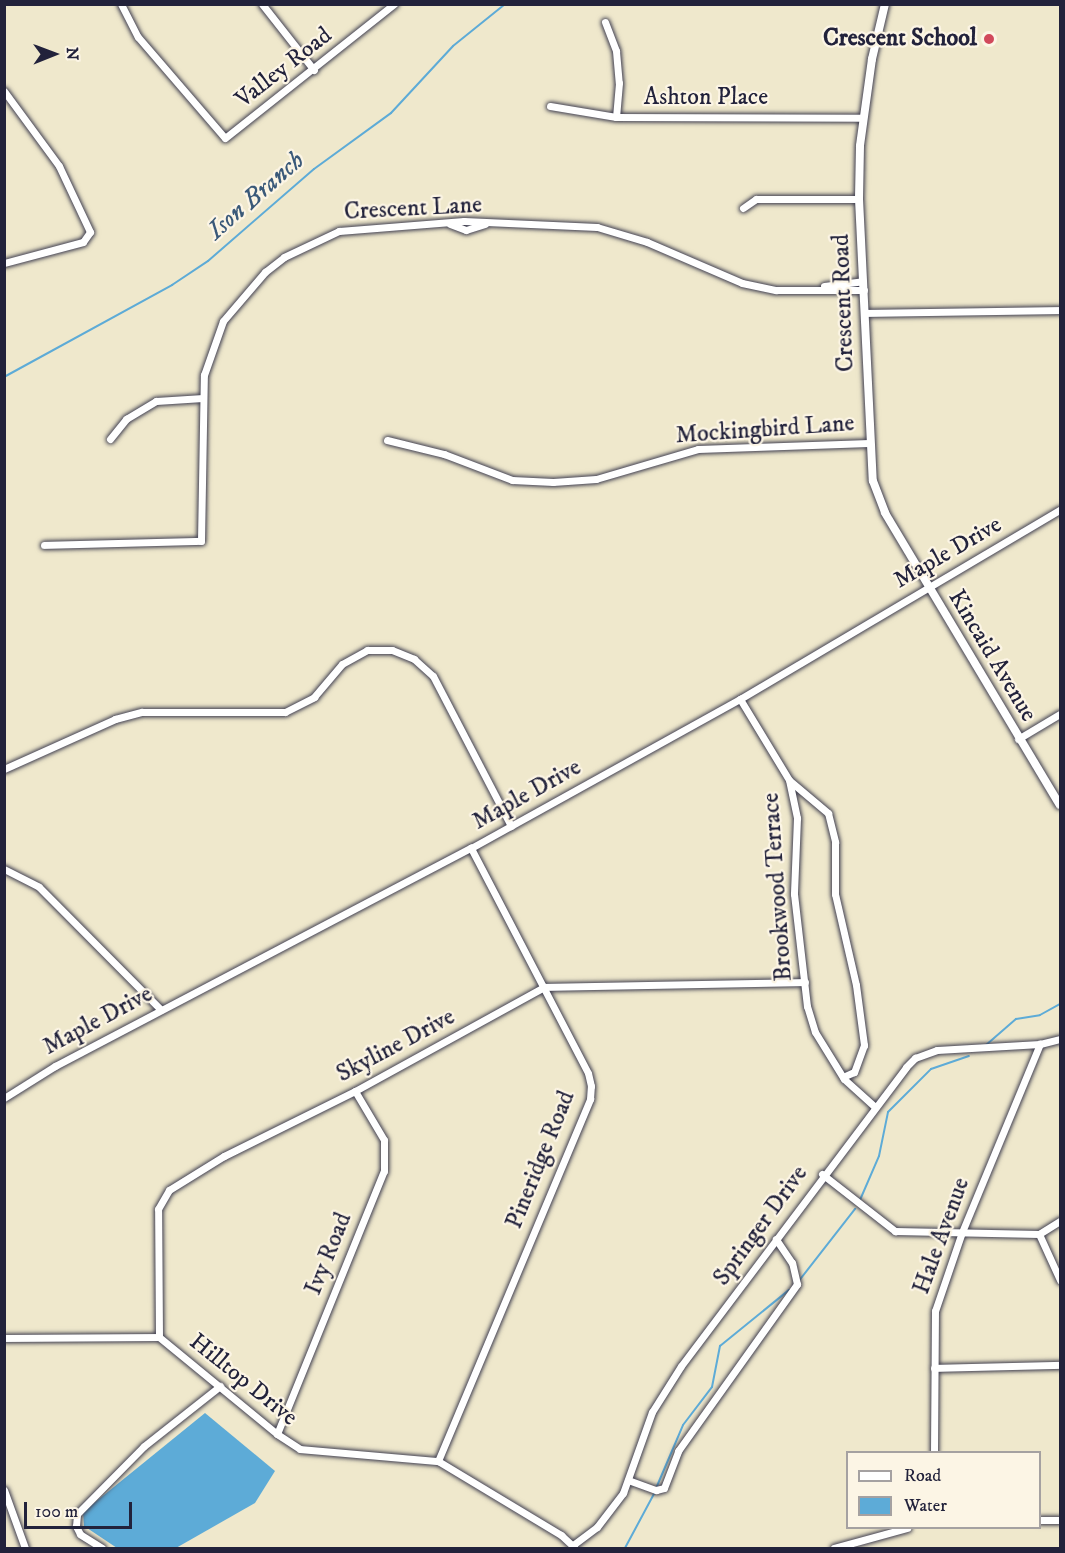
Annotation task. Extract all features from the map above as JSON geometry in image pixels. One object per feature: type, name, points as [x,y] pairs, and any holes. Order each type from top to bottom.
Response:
[{"type":"street","name":"Valley Road","points":[[121,4],[138,37],[225,138],[314,70],[394,4]]},
{"type":"street","points":[[262,4],[314,70]]},
{"type":"street","name":"Crescent Road","points":[[885,4],[863,118],[859,199],[869,443],[873,481],[885,513],[928,587]]},
{"type":"street","points":[[605,22],[616,51],[619,83],[616,117]]},
{"type":"street","points":[[4,91],[59,166],[90,232],[83,242],[4,262]]},
{"type":"street","name":"Ashton Place","points":[[550,106],[616,117],[863,118]]},
{"type":"street","points":[[743,208],[756,199],[859,199]]},
{"type":"street","name":"Crescent Lane","points":[[44,545],[201,541],[204,375],[224,321],[265,272],[284,257],[339,231],[450,224],[597,227],[647,242],[742,283],[776,290],[863,285]]},
{"type":"street","points":[[865,313],[1060,310]]},
{"type":"street","points":[[110,439],[126,419],[156,400],[203,398]]},
{"type":"street","name":"Mockingbird Lane","points":[[387,440],[444,454],[512,480],[554,482],[597,479],[698,449],[869,443]]},
{"type":"street","name":"Maple Drive","points":[[4,1098],[55,1065],[471,848],[740,699],[1060,510]]},
{"type":"street","name":"Kincaid Avenue","points":[[928,587],[1060,806]]},
{"type":"street","points":[[4,769],[115,719],[142,712],[285,712],[314,697],[342,664],[367,650],[392,650],[414,659],[432,676],[511,826]]},
{"type":"street","name":"Brookwood Terrace","points":[[740,699],[789,780],[797,818],[794,894],[805,982],[815,1032],[843,1077],[875,1107]]},
{"type":"street","points":[[1018,739],[1060,714]]},
{"type":"street","points":[[789,780],[828,813],[835,842],[835,894],[856,985],[864,1045],[854,1072],[843,1077]]},
{"type":"street","name":"Pineridge Road","points":[[438,1461],[590,1099],[588,1072],[471,848]]},
{"type":"street","points":[[4,869],[39,887],[161,1010]]},
{"type":"street","name":"Skyline Drive","points":[[159,1337],[158,1209],[169,1190],[224,1156],[356,1091],[544,987],[805,982]]},
{"type":"street","name":"Springer Drive","points":[[574,1547],[609,1514],[628,1480],[652,1412],[666,1388],[822,1174],[906,1067],[925,1054],[949,1048],[1040,1044],[1060,1039]]},
{"type":"street","name":"Hale Avenue","points":[[934,1451],[935,1311],[962,1232],[1040,1044]]},
{"type":"street","name":"Ivy Road","points":[[276,1434],[384,1171],[384,1140],[356,1091]]},
{"type":"street","points":[[822,1174],[895,1231],[1039,1234],[1060,1221]]},
{"type":"street","points":[[1039,1234],[1060,1280]]},
{"type":"street","points":[[628,1480],[656,1490],[664,1488],[678,1451],[797,1284],[792,1263],[776,1239]]},
{"type":"street","points":[[4,1338],[159,1337]]},
{"type":"street","name":"Hilltop Drive","points":[[159,1337],[276,1434],[300,1449],[322,1454],[438,1461],[538,1520],[574,1547]]},
{"type":"street","points":[[934,1368],[1060,1365]]},
{"type":"street","points":[[102,1548],[80,1534],[76,1526],[77,1514],[144,1446],[220,1386]]},
{"type":"street","points":[[4,1490],[25,1548]]},
{"type":"street","points":[[1041,1520],[1060,1520]]},
{"type":"street","points":[[834,1548],[900,1529]]},
{"type":"water","points":[[205,1413],[275,1471],[255,1503],[176,1548],[117,1548],[84,1526],[83,1512]]},
{"type":"waterway","name":"Ison Branch","points":[[4,377],[172,285],[208,261],[314,169],[391,113],[453,46],[505,4]]},
{"type":"waterway","points":[[986,1045],[1016,1019],[1040,1015],[1060,1004]]},
{"type":"waterway","points":[[860,1200],[879,1156],[888,1112],[931,1069],[969,1056]]},
{"type":"waterway","points":[[798,1282],[855,1209]]},
{"type":"waterway","points":[[657,1486],[683,1425],[712,1387],[720,1346],[789,1290]]},
{"type":"waterway","points":[[625,1548],[655,1492]]},
{"type":"place","name":"Crescent School","points":[[989,39]]}]
